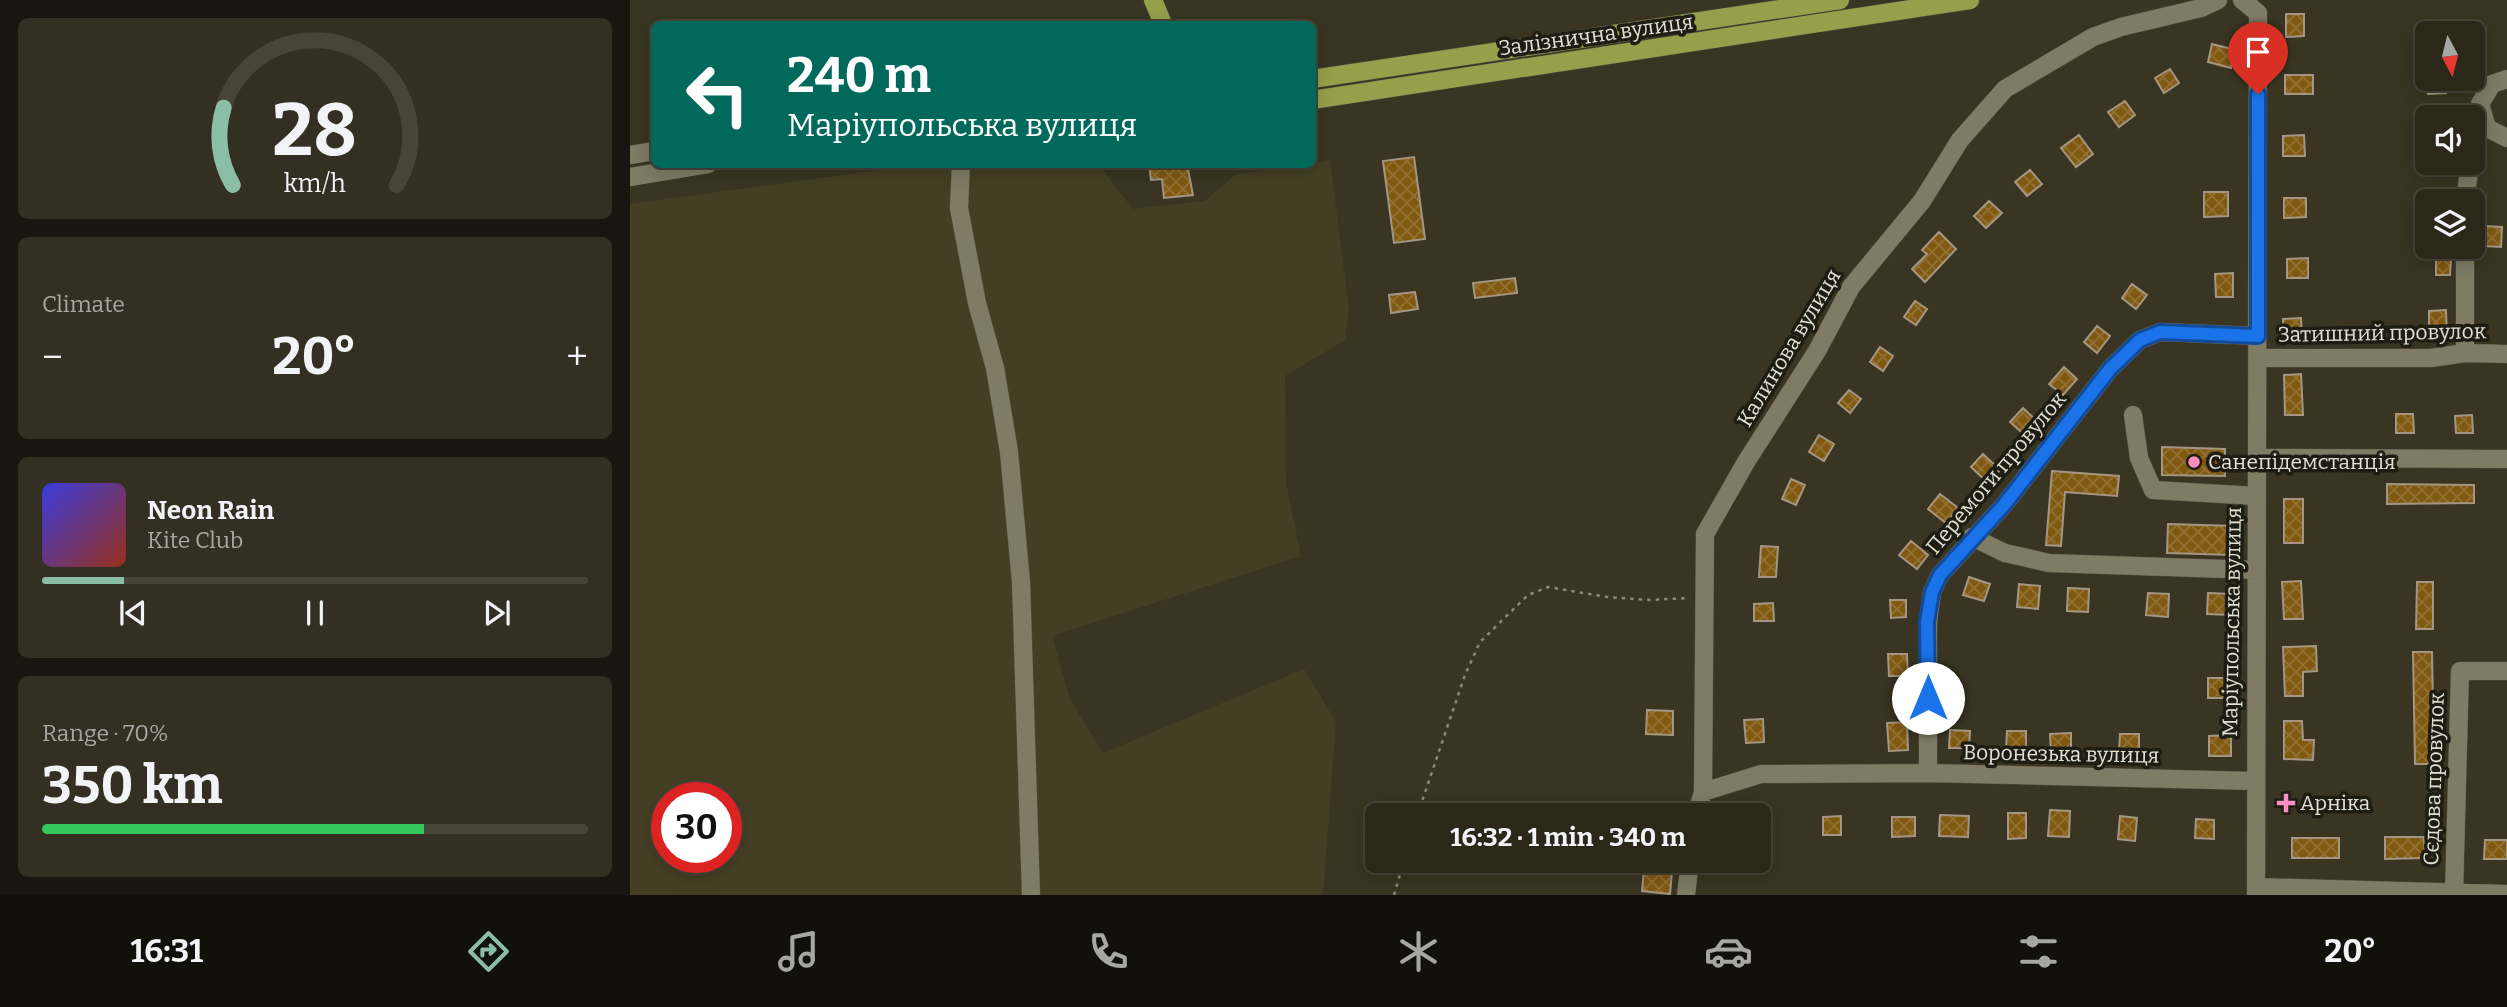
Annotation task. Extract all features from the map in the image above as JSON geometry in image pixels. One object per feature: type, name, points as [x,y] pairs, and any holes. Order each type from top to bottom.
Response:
[{"type":"main road","points":[[1153,0],[1162,21]]},
{"type":"main road","name":"Залізнична вулиця","points":[[1316,78],[1840,0]]},
{"type":"main road","name":"Залізнична вулиця","points":[[1316,99],[1847,21],[1969,0]]},
{"type":"street","name":"Калинова вулиця","points":[[1700,803],[1703,792],[1705,534],[1746,462],[1817,351],[1851,287],[1922,201],[1959,140],[2005,89],[2068,50],[2121,27],[2178,14],[2218,0]]},
{"type":"street","points":[[2242,0],[2263,6]]},
{"type":"street","name":"Маріупольська вулиця","points":[[2256,891],[2253,781],[2263,6]]},
{"type":"street","points":[[2480,105],[2482,95],[2492,84],[2507,79]]},
{"type":"street","points":[[2485,125],[2493,134],[2507,138]]},
{"type":"street","points":[[630,155],[651,152]]},
{"type":"street","points":[[630,177],[684,168]]},
{"type":"street","points":[[961,168],[959,208],[977,303],[995,368],[1009,452],[1021,582],[1031,895]]},
{"type":"street","points":[[2465,259],[2465,353]]},
{"type":"street","name":"Перемоги провулок","points":[[1928,773],[1927,622],[1932,592],[1940,575],[2004,505],[2110,369],[2140,340],[2160,332],[2258,336]]},
{"type":"street","name":"Затишний провулок","points":[[2258,358],[2431,358],[2465,353],[2507,354]]},
{"type":"street","points":[[2133,415],[2139,458],[2153,490],[2257,496]]},
{"type":"street","points":[[2258,458],[2507,459]]},
{"type":"street","points":[[1972,537],[2005,553],[2049,562],[2255,570]]},
{"type":"street","name":"Сєдова провулок","points":[[2454,894],[2460,671],[2507,671]]},
{"type":"street","name":"Воронезька вулиця","points":[[1703,792],[1761,774],[1928,773],[2253,781]]},
{"type":"street","points":[[1686,895],[1689,873]]},
{"type":"street","points":[[2256,891],[2507,894]]},
{"type":"path","points":[[1421,803],[1465,675],[1480,642],[1528,595],[1548,587],[1648,600],[1703,597]]},
{"type":"path","points":[[1394,895],[1400,873]]},
{"type":"shaded area","points":[[1330,160],[1349,310],[1345,340],[1285,376],[1286,483],[1301,556],[1052,636],[1070,699],[1103,753],[1304,669],[1336,722],[1323,895],[630,895],[630,204],[895,168],[1101,168],[1133,209],[1205,201],[1235,175],[1279,168],[1316,168],[1316,162]]},
{"type":"building","points":[[2286,14],[2304,14],[2304,36],[2286,37]]},
{"type":"building","points":[[2212,44],[2236,50],[2231,68],[2208,62]]},
{"type":"building","points":[[2170,69],[2179,83],[2164,93],[2155,78]]},
{"type":"building","points":[[2285,75],[2313,75],[2313,94],[2285,94]]},
{"type":"building","points":[[2428,91],[2446,91],[2446,93],[2428,94]]},
{"type":"building","points":[[2125,101],[2135,115],[2119,127],[2108,112]]},
{"type":"building","points":[[2079,135],[2093,154],[2076,167],[2061,148]]},
{"type":"building","points":[[2304,135],[2305,156],[2283,156],[2283,136]]},
{"type":"building","points":[[1414,157],[1425,239],[1394,243],[1383,161]]},
{"type":"building","points":[[1150,168],[1188,168],[1193,195],[1164,198],[1162,179],[1151,180]]},
{"type":"building","points":[[2030,170],[2042,184],[2027,196],[2015,182]]},
{"type":"building","points":[[2204,192],[2228,192],[2228,216],[2204,217]]},
{"type":"building","points":[[2284,198],[2306,198],[2306,217],[2284,218]]},
{"type":"building","points":[[1989,201],[2002,213],[1986,228],[1974,216]]},
{"type":"building","points":[[2485,226],[2502,227],[2501,247],[2485,246]]},
{"type":"building","points":[[1939,232],[1956,249],[1925,282],[1912,269],[1927,254],[1922,250]]},
{"type":"building","points":[[2308,258],[2308,278],[2287,278],[2287,259]]},
{"type":"building","points":[[2436,259],[2451,259],[2450,275],[2436,275]]},
{"type":"building","points":[[2233,273],[2233,297],[2216,297],[2215,274]]},
{"type":"building","points":[[1515,278],[1517,293],[1475,298],[1473,283]]},
{"type":"building","points":[[2132,284],[2147,295],[2136,309],[2122,298]]},
{"type":"building","points":[[1415,292],[1418,309],[1391,313],[1389,295]]},
{"type":"building","points":[[1915,301],[1927,309],[1916,325],[1904,317]]},
{"type":"building","points":[[2446,310],[2447,339],[2429,340],[2429,311]]},
{"type":"building","points":[[2301,318],[2302,338],[2284,339],[2283,319]]},
{"type":"building","points":[[2097,326],[2110,336],[2097,353],[2084,342]]},
{"type":"building","points":[[1880,347],[1893,356],[1883,371],[1870,362]]},
{"type":"building","points":[[2064,367],[2077,379],[2063,395],[2049,384]]},
{"type":"building","points":[[2301,374],[2303,415],[2285,415],[2284,375]]},
{"type":"building","points":[[1849,390],[1861,399],[1850,413],[1838,403]]},
{"type":"building","points":[[2023,408],[2040,424],[2028,438],[2010,422]]},
{"type":"building","points":[[2396,414],[2413,414],[2414,433],[2396,433]]},
{"type":"building","points":[[2472,415],[2473,433],[2456,433],[2455,416]]},
{"type":"building","points":[[1819,435],[1834,444],[1824,461],[1809,452]]},
{"type":"building","name":"Санепідемстанція","points":[[2162,447],[2225,449],[2225,476],[2162,475]]},
{"type":"building","points":[[1983,454],[2000,470],[1988,483],[1971,467]]},
{"type":"building","points":[[2052,471],[2119,476],[2117,496],[2065,492],[2061,546],[2046,545]]},
{"type":"building","points":[[1791,479],[1805,485],[1796,505],[1782,499]]},
{"type":"building","points":[[2387,484],[2474,485],[2474,503],[2387,504]]},
{"type":"building","points":[[1940,494],[1958,508],[1946,523],[1928,509]]},
{"type":"building","points":[[2284,499],[2303,499],[2303,543],[2284,543]]},
{"type":"building","points":[[2168,524],[2235,526],[2234,555],[2167,553]]},
{"type":"building","points":[[1911,541],[1928,555],[1917,569],[1899,555]]},
{"type":"building","points":[[1761,546],[1778,547],[1776,577],[1759,577]]},
{"type":"building","points":[[1969,577],[1990,584],[1984,601],[1963,595]]},
{"type":"building","points":[[2301,581],[2303,619],[2284,619],[2282,582]]},
{"type":"building","points":[[2417,582],[2433,582],[2433,629],[2416,629]]},
{"type":"building","points":[[2019,584],[2040,586],[2038,609],[2017,607]]},
{"type":"building","points":[[2068,588],[2089,589],[2088,612],[2067,611]]},
{"type":"building","points":[[2148,593],[2169,594],[2168,617],[2146,615]]},
{"type":"building","points":[[2208,593],[2231,594],[2231,615],[2207,614]]},
{"type":"building","points":[[1890,600],[1906,600],[1906,617],[1891,618]]},
{"type":"building","points":[[1773,603],[1774,621],[1754,621],[1754,604]]},
{"type":"building","points":[[2316,646],[2317,671],[2303,672],[2303,696],[2285,696],[2283,647]]},
{"type":"building","points":[[2413,652],[2432,652],[2434,764],[2415,764]]},
{"type":"building","points":[[1888,654],[1907,654],[1908,676],[1889,676]]},
{"type":"building","points":[[2208,678],[2230,678],[2231,698],[2208,698]]},
{"type":"building","points":[[1647,710],[1673,711],[1673,735],[1646,734]]},
{"type":"building","points":[[1763,719],[1764,742],[1746,743],[1744,720]]},
{"type":"building","points":[[2284,721],[2302,721],[2303,740],[2314,740],[2313,760],[2284,759]]},
{"type":"building","points":[[1907,722],[1908,750],[1889,751],[1887,723]]},
{"type":"building","points":[[1950,730],[1970,731],[1969,748],[1949,748]]},
{"type":"building","points":[[2007,731],[2026,731],[2026,749],[2006,748]]},
{"type":"building","points":[[2071,733],[2071,752],[2051,753],[2050,734]]},
{"type":"building","points":[[2120,734],[2139,734],[2139,754],[2119,753]]},
{"type":"building","points":[[2231,735],[2231,756],[2209,756],[2209,736]]},
{"type":"building","points":[[2050,810],[2070,811],[2069,837],[2048,836]]},
{"type":"building","points":[[2008,813],[2026,813],[2026,838],[2008,839]]},
{"type":"building","points":[[1940,815],[1969,816],[1968,837],[1939,836]]},
{"type":"building","points":[[1841,816],[1841,835],[1823,835],[1823,817]]},
{"type":"building","points":[[2120,816],[2137,818],[2135,841],[2118,839]]},
{"type":"building","points":[[1892,817],[1915,817],[1915,836],[1892,837]]},
{"type":"building","points":[[2196,819],[2214,820],[2214,839],[2195,838]]},
{"type":"building","points":[[2385,837],[2424,837],[2425,858],[2385,859]]},
{"type":"building","points":[[2292,838],[2339,838],[2339,858],[2292,858]]},
{"type":"building","points":[[2485,840],[2507,840],[2507,859],[2484,859]]},
{"type":"building","points":[[1644,873],[1672,873],[1670,894],[1642,891]]},
{"type":"place","name":"Санепідемстанція","points":[[2194,462]]},
{"type":"place","name":"Арніка","points":[[2286,803]]},
{"type":"route","points":[[1928,698],[1927,622],[1932,592],[1940,575],[2004,505],[2110,369],[2140,340],[2160,332],[2258,336],[2258,94]]}]
